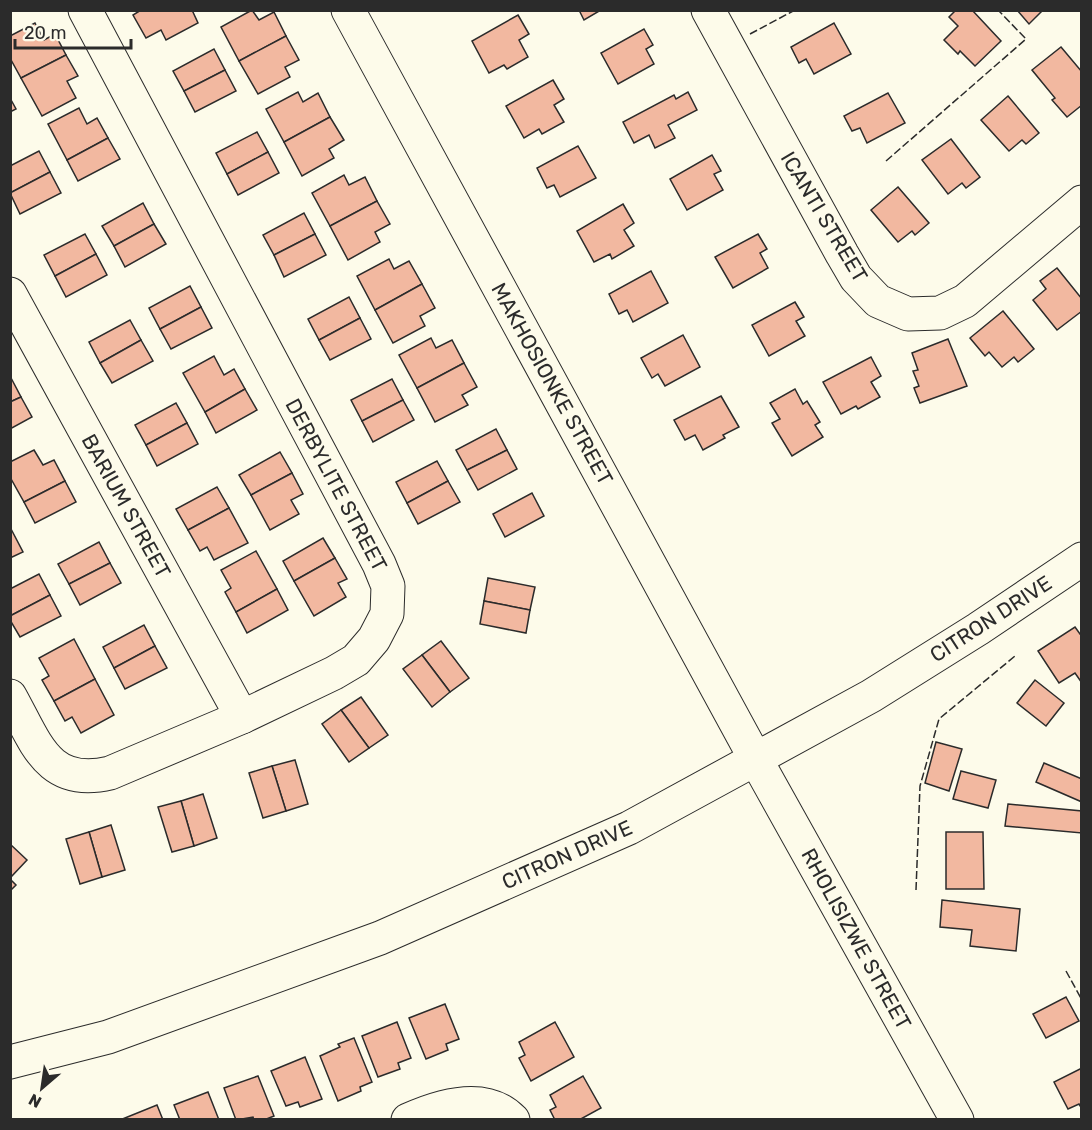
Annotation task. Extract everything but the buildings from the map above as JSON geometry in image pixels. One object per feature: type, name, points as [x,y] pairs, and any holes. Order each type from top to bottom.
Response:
[{"type":"street","name":"DERBYLITE STREET","points":[[10,696],[42,753],[51,764],[64,772],[92,777],[110,772],[242,717],[334,673],[356,660],[374,639],[387,614],[388,586],[379,564],[85,10]]},
{"type":"street","name":"MAKHOSIONKE STREET","points":[[348,10],[755,758]]},
{"type":"street","name":"ICANTI STREET","points":[[708,10],[856,278],[878,301],[908,314],[940,313],[965,301],[1082,202]]},
{"type":"street","name":"BARIUM STREET","points":[[10,294],[242,717]]},
{"type":"street","name":"CITRON DRIVE","points":[[10,1062],[108,1037],[380,938],[629,828],[871,696],[978,629],[1082,559]]},
{"type":"street","name":"RHOLISIZWE STREET","points":[[755,758],[957,1119]]},
{"type":"street","points":[[408,1119],[434,1108],[476,1103],[493,1107],[513,1119]]},
{"type":"fence","points":[[750,34],[795,10]]},
{"type":"fence","points":[[886,161],[1026,39],[998,10]]},
{"type":"fence","points":[[916,890],[920,786],[939,719],[1015,656]]},
{"type":"fence","points":[[1066,971],[1082,1000]]}]
